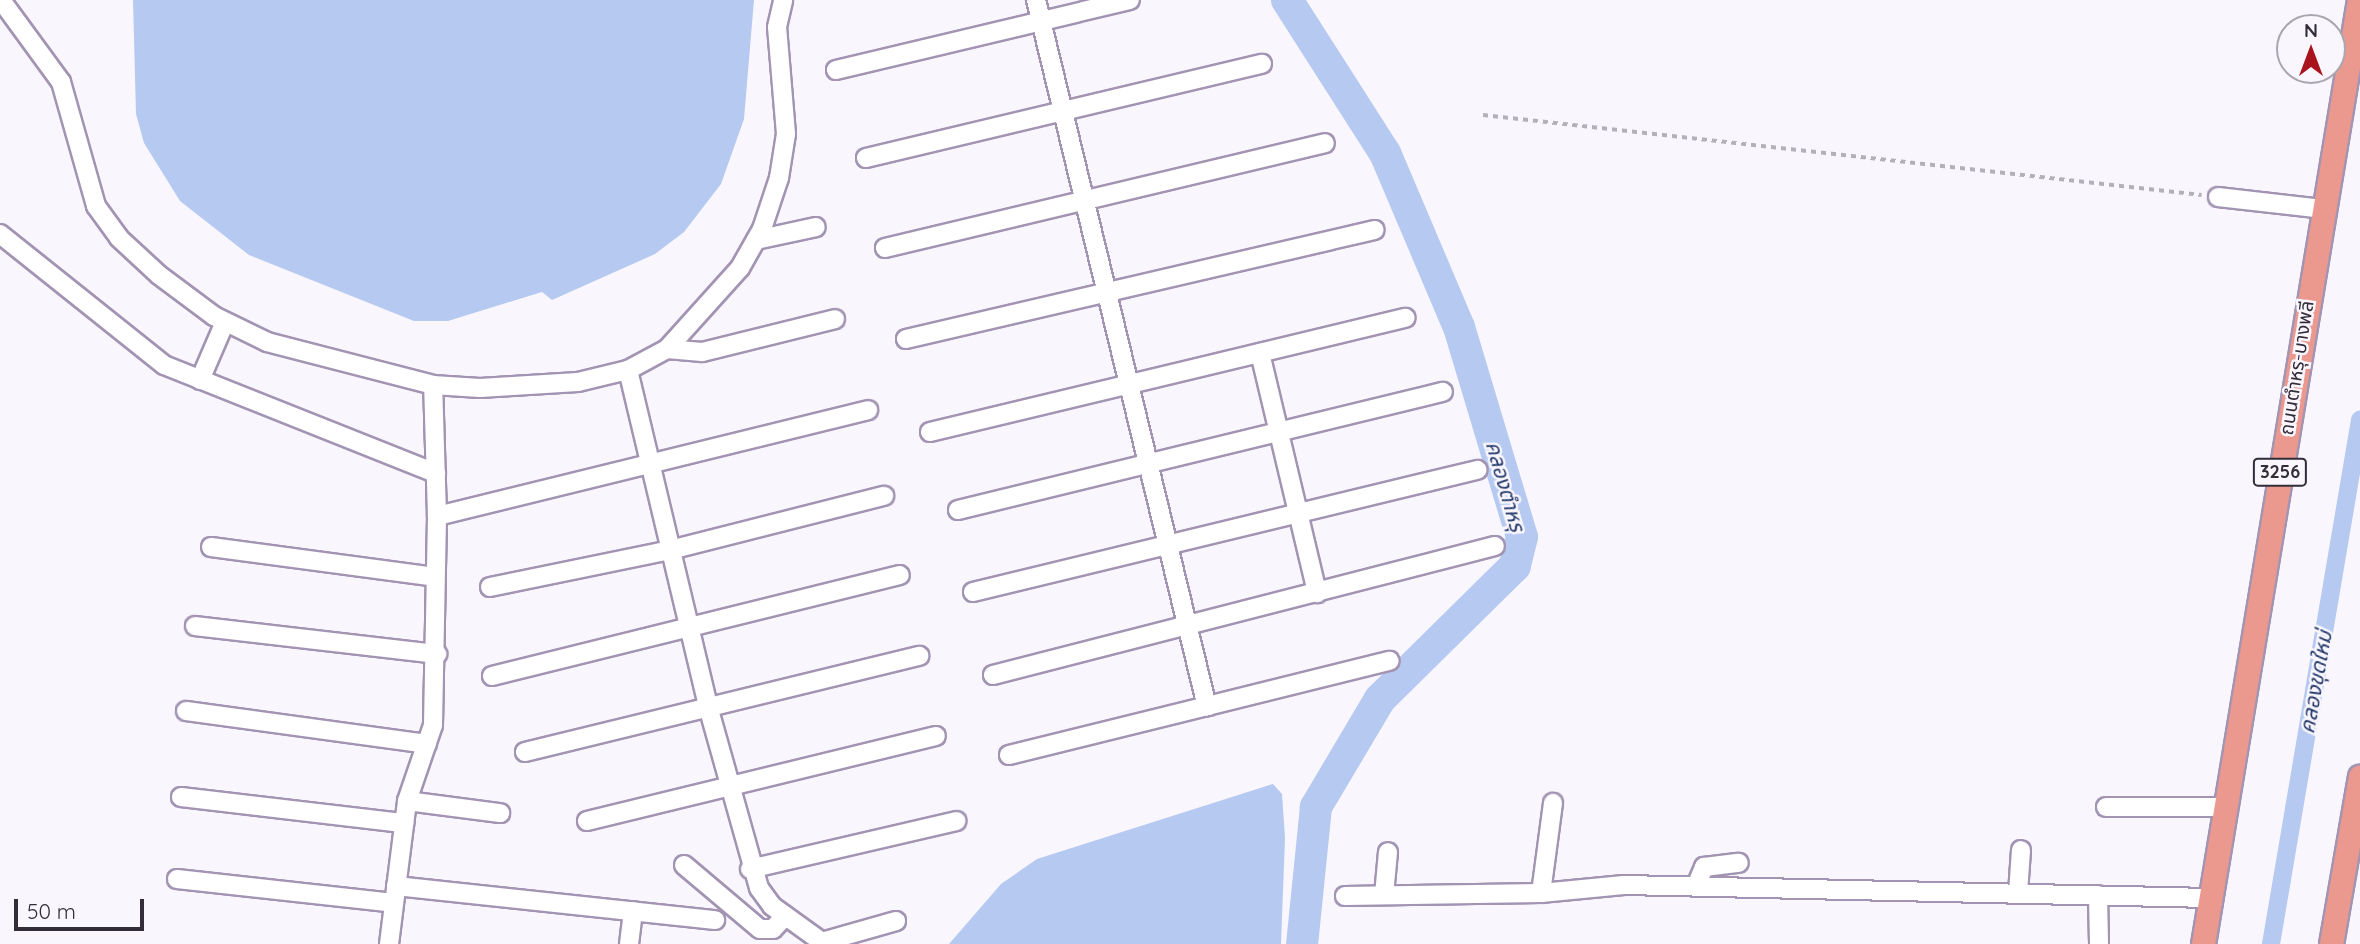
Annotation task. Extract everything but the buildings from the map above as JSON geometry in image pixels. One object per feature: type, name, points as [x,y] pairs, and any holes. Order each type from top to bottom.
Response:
[{"type":"main road","name":"ถนนตำหรุ-บางพลี","points":[[2203,944],[2359,0]]},
{"type":"main road","points":[[2331,944],[2354,849],[2360,776]]},
{"type":"street","points":[[1,0],[61,82],[96,206],[119,237],[159,275],[225,322],[267,342],[433,385],[525,388],[628,370],[667,349],[740,268],[756,240],[779,178],[786,134],[777,27],[783,0]]},
{"type":"street","points":[[1036,0],[1066,110],[1208,707]]},
{"type":"street","points":[[836,70],[1130,0]]},
{"type":"street","points":[[866,158],[1262,64]]},
{"type":"street","points":[[885,248],[1325,143]]},
{"type":"street","points":[[2218,197],[2324,209]]},
{"type":"street","points":[[756,240],[816,227]]},
{"type":"street","points":[[906,339],[1375,230]]},
{"type":"street","points":[[0,234],[164,365],[436,473]]},
{"type":"street","points":[[930,432],[1406,318]]},
{"type":"street","points":[[667,349],[702,352],[835,319]]},
{"type":"street","points":[[200,380],[225,322]]},
{"type":"street","points":[[1260,353],[1317,593]]},
{"type":"street","points":[[628,370],[688,626],[750,869],[785,916],[822,942],[895,921]]},
{"type":"street","points":[[389,944],[407,801],[427,744],[437,654],[433,385]]},
{"type":"street","points":[[958,510],[1443,392]]},
{"type":"street","points":[[437,516],[868,410]]},
{"type":"street","points":[[973,592],[1477,470]]},
{"type":"street","points":[[490,587],[670,550],[884,496]]},
{"type":"street","points":[[993,675],[1496,546]]},
{"type":"street","points":[[211,547],[435,577]]},
{"type":"street","points":[[492,676],[900,575]]},
{"type":"street","points":[[195,626],[437,654]]},
{"type":"street","points":[[525,752],[709,710],[919,656]]},
{"type":"street","points":[[1010,755],[1390,661]]},
{"type":"street","points":[[186,711],[427,744]]},
{"type":"street","points":[[587,821],[936,736]]},
{"type":"street","points":[[181,797],[404,823]]},
{"type":"street","points":[[407,801],[500,813]]},
{"type":"street","points":[[1541,893],[1553,803]]},
{"type":"street","points":[[2106,807],[2225,807]]},
{"type":"street","points":[[750,869],[956,821]]},
{"type":"street","points":[[2018,893],[2021,850]]},
{"type":"street","points":[[1384,895],[1388,852]]},
{"type":"street","points":[[1696,886],[1704,867],[1739,863]]},
{"type":"street","points":[[684,865],[760,929],[773,929],[785,916]]},
{"type":"street","points":[[177,879],[633,911],[715,920]]},
{"type":"street","points":[[1345,896],[1541,893],[1696,886],[2209,898]]},
{"type":"street","points":[[2098,895],[2099,944]]},
{"type":"street","points":[[629,944],[633,911]]},
{"type":"path","points":[[1483,115],[2218,197]]},
{"type":"water","points":[[133,0],[754,0],[744,119],[721,184],[684,232],[655,254],[552,300],[542,292],[448,321],[414,321],[249,255],[180,201],[144,143],[136,114]]},
{"type":"water","points":[[1273,784],[1282,794],[1285,838],[1281,944],[949,944],[1001,884],[1037,859]]},
{"type":"waterway","name":"คลองตำหรุ","points":[[1287,0],[1385,153],[1459,327],[1522,537],[1515,566],[1380,699],[1316,807],[1302,944]]},
{"type":"waterway","name":"คลองขุดใหม่","points":[[2271,944],[2360,420]]}]
